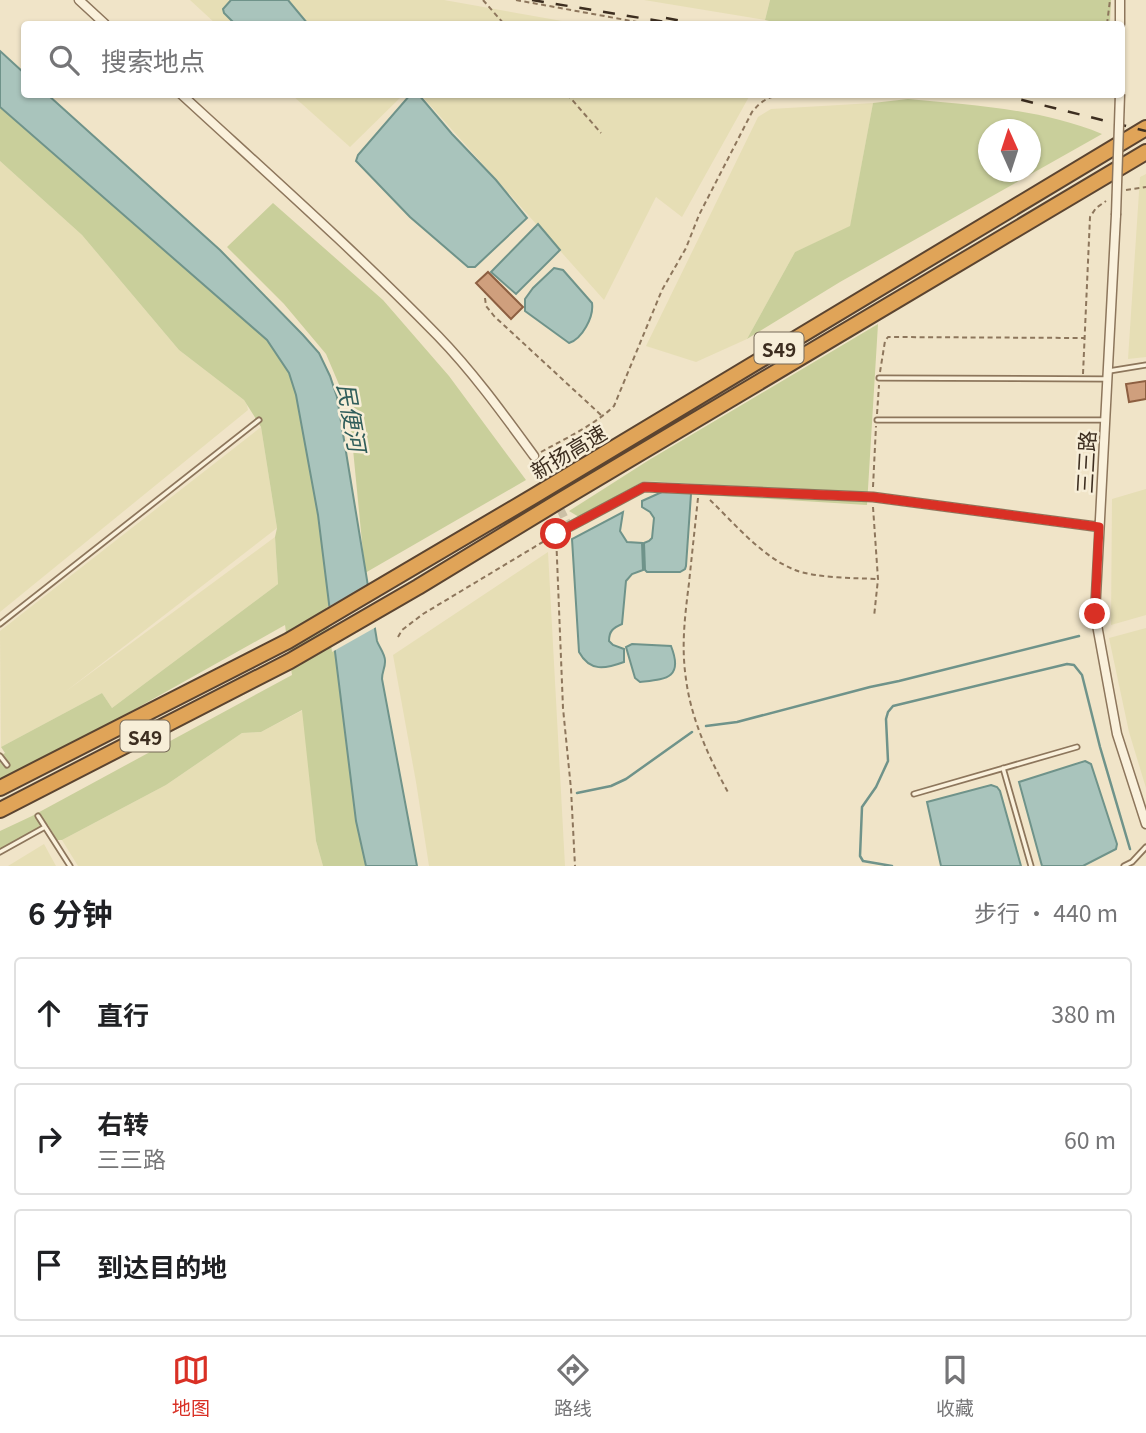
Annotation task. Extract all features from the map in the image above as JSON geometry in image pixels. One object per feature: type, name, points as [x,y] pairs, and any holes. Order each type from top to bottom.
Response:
[{"type":"highway","name":"新扬高速","points":[[0,788],[288,640],[413,568],[1146,128]]},
{"type":"highway","name":"新扬高速","points":[[0,810],[290,661],[1146,152]]},
{"type":"street","points":[[79,0],[102,21]]},
{"type":"street","points":[[1120,0],[1120,21]]},
{"type":"street","points":[[185,98],[341,241],[439,337],[489,396],[534,456]]},
{"type":"street","name":"三三路","points":[[1120,98],[1095,614],[1116,734],[1146,824]]},
{"type":"street","points":[[569,527],[644,487],[873,497],[1099,527]]},
{"type":"lane","points":[[879,378],[1083,379],[1146,365]]},
{"type":"lane","points":[[0,624],[259,420]]},
{"type":"lane","points":[[877,421],[1105,420]]},
{"type":"lane","points":[[914,794],[1077,747]]},
{"type":"lane","points":[[0,756],[7,765]]},
{"type":"lane","points":[[1003,768],[1031,866]]},
{"type":"lane","points":[[38,816],[70,866]]},
{"type":"lane","points":[[0,852],[45,827]]},
{"type":"lane","points":[[1124,866],[1132,862],[1146,847]]},
{"type":"path","points":[[483,0],[501,21]]},
{"type":"path","points":[[516,0],[632,21]]},
{"type":"path","points":[[1107,21],[1110,0]]},
{"type":"path","points":[[570,98],[601,133]]},
{"type":"path","points":[[534,456],[602,416],[614,406],[662,290],[686,248],[699,215],[752,112],[766,98]]},
{"type":"path","points":[[1126,190],[1146,187]]},
{"type":"path","points":[[1083,379],[1090,217],[1096,208],[1110,198]]},
{"type":"path","points":[[485,298],[486,306],[494,316],[602,416]]},
{"type":"path","points":[[699,489],[778,562],[797,571],[877,579]]},
{"type":"path","points":[[699,489],[684,619],[686,681],[701,734],[729,794]]},
{"type":"path","points":[[398,637],[402,630],[423,614],[569,527]]},
{"type":"path","points":[[556,534],[563,708],[575,866]]},
{"type":"shaded area","points":[[190,0],[444,0],[562,21],[213,21]]},
{"type":"shaded area","points":[[644,0],[770,0],[765,20]]},
{"type":"shaded area","points":[[295,98],[400,98],[350,147]]},
{"type":"shaded area","points":[[424,98],[748,98],[682,217],[656,197],[604,300]]},
{"type":"shaded area","points":[[873,103],[850,227],[795,252],[747,339],[696,362],[646,346],[758,117],[771,109]]},
{"type":"shaded area","points":[[0,161],[82,235],[179,350],[244,400],[248,410],[0,612]]},
{"type":"shaded area","points":[[1146,174],[1146,357],[1128,359],[1140,177]]},
{"type":"shaded area","points":[[261,427],[277,528],[65,692],[275,537],[278,584],[112,708],[102,693],[1,747],[0,631]]},
{"type":"shaded area","points":[[1146,489],[1146,615],[1111,625],[1112,499]]},
{"type":"shaded area","points":[[548,552],[565,866],[429,866],[393,655]]},
{"type":"shaded area","points":[[1146,628],[1146,788],[1129,732],[1109,638]]},
{"type":"shaded area","points":[[303,710],[316,841],[323,866],[78,866],[62,840],[166,785],[242,733],[261,732]]},
{"type":"shaded area","points":[[44,844],[56,866],[8,866]]},
{"type":"green space","points":[[770,0],[1111,0],[1110,21],[765,20]]},
{"type":"green space","points":[[908,99],[1006,109],[1055,119],[1102,134],[1041,168],[1041,119],[978,119],[978,182],[1017,182],[840,282],[747,339],[795,252],[850,226],[873,103]]},
{"type":"green space","points":[[0,107],[267,340],[289,373],[296,395],[318,515],[356,821],[366,866],[323,866],[316,841],[302,710],[261,732],[242,733],[166,785],[62,840],[57,840],[48,825],[0,849],[0,831],[292,675],[285,625],[0,783],[0,756],[5,753],[1,747],[102,693],[112,708],[278,584],[275,537],[277,528],[261,427],[244,400],[179,350],[82,235],[0,161]]},
{"type":"green space","points":[[273,203],[383,300],[449,376],[526,480],[365,573],[349,408],[326,354],[284,304],[227,247]]},
{"type":"green space","points":[[878,324],[867,505],[703,495],[701,484],[644,481],[579,517],[569,511],[649,460]]},
{"type":"water","points":[[231,0],[288,0],[306,21],[232,21],[223,9]]},
{"type":"water","points":[[0,51],[21,70],[21,98],[51,98],[220,250],[319,353],[337,397],[377,641],[385,659],[382,679],[417,866],[366,866],[356,821],[318,515],[296,395],[289,373],[267,340],[0,107]]},
{"type":"water","points":[[407,98],[422,98],[527,218],[475,267],[468,267],[410,217],[356,161],[358,155]]},
{"type":"water","points":[[538,224],[560,250],[516,294],[491,272]]},
{"type":"water","points":[[554,268],[563,270],[592,303],[586,327],[569,343],[525,311],[525,299]]},
{"type":"water","points":[[664,491],[691,494],[686,566],[680,572],[647,572],[644,543],[652,538],[654,518],[642,507],[642,501]]},
{"type":"water","points":[[623,512],[620,531],[627,542],[642,543],[643,570],[632,574],[626,581],[622,624],[614,628],[610,635],[609,641],[613,645],[624,649],[624,662],[598,667],[588,663],[579,652],[572,539]]},
{"type":"water","points":[[632,644],[671,646],[675,665],[673,671],[664,678],[640,682],[635,678],[626,647]]},
{"type":"water","points":[[1085,761],[1091,764],[1117,844],[1116,849],[1083,866],[1042,866],[1019,782]]},
{"type":"water","points":[[991,785],[1000,791],[1021,866],[941,866],[927,802]]},
{"type":"pier","points":[[371,583],[378,626],[332,652],[326,608]]},
{"type":"building","points":[[488,272],[523,307],[511,319],[476,283]]},
{"type":"building","points":[[1146,381],[1146,399],[1129,402],[1126,384]]},
{"type":"waterway","points":[[706,726],[737,722],[1079,636]]},
{"type":"waterway","points":[[892,866],[863,861],[860,856],[862,807],[876,787],[888,761],[886,719],[893,706],[1067,664],[1074,665],[1082,675],[1130,849]]},
{"type":"waterway","points":[[577,793],[611,786],[626,779],[692,732]]},
{"type":"tunnel","points":[[534,456],[569,527]]},
{"type":"railway","points":[[532,0],[659,21]]},
{"type":"railway","points":[[666,18],[682,21]]},
{"type":"railway","points":[[1014,98],[1146,131]]},
{"type":"route","points":[[556,534],[644,487],[873,497],[1099,527],[1095,614]]},
{"type":"water label","name":"民便河","points":[[353,417]]}]
